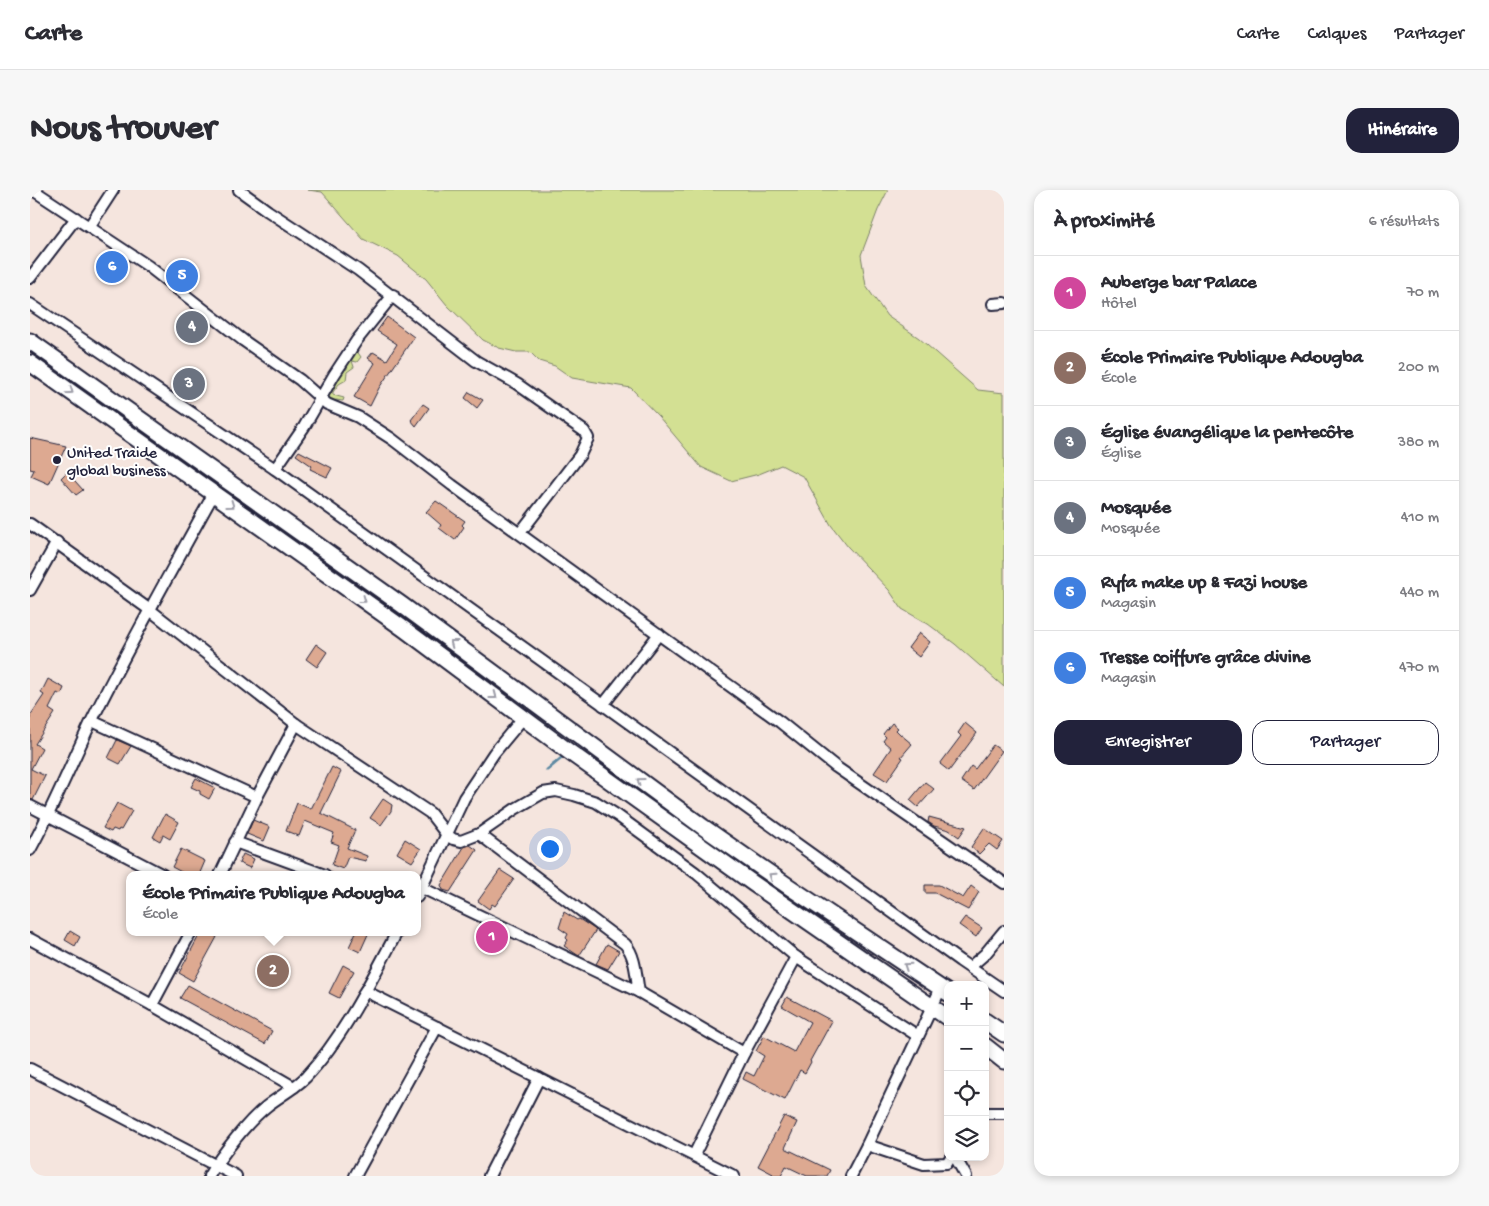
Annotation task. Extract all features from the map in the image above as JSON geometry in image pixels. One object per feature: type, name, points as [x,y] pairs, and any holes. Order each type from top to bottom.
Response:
[{"type":"main road","points":[[30,341],[402,605],[703,827],[944,991]]},
{"type":"main road","points":[[30,363],[396,623],[754,884],[944,1015]]},
{"type":"main road","points":[[989,1024],[1004,1034]]},
{"type":"main road","points":[[989,1049],[1004,1060]]},
{"type":"street","points":[[33,190],[148,266],[244,340],[300,380],[321,399],[358,417],[380,432],[780,722],[836,767],[1004,883]]},
{"type":"street","points":[[89,226],[113,190]]},
{"type":"street","points":[[239,190],[393,295],[476,361],[517,384],[584,430],[588,438],[580,454],[520,533]]},
{"type":"street","points":[[30,278],[76,218]]},
{"type":"street","points":[[275,469],[304,428],[334,374],[357,340],[393,295]]},
{"type":"street","points":[[993,304],[1004,303]]},
{"type":"street","points":[[30,304],[275,469],[952,956],[1004,991]]},
{"type":"street","points":[[30,850],[50,815],[92,721],[214,493]]},
{"type":"street","points":[[30,524],[150,610],[296,724],[430,813],[447,835],[453,839],[461,840],[479,834],[516,808],[543,793],[556,791],[596,802],[696,873],[745,912],[796,957],[918,1036]]},
{"type":"street","points":[[30,590],[57,542]]},
{"type":"street","points":[[603,705],[659,634]]},
{"type":"street","points":[[421,888],[464,798],[478,775],[524,718]]},
{"type":"street","points":[[92,721],[257,797]]},
{"type":"street","points":[[222,871],[257,797],[296,724]]},
{"type":"street","points":[[30,806],[155,871]]},
{"type":"street","points":[[479,834],[625,944],[633,958],[639,992]]},
{"type":"street","points":[[235,842],[314,871]]},
{"type":"street","points":[[421,893],[639,992],[744,1053]]},
{"type":"street","points":[[970,967],[985,954],[1004,931]]},
{"type":"street","points":[[152,1005],[188,936]]},
{"type":"street","points":[[209,1176],[215,1164],[256,1115],[305,1078],[318,1064],[365,991],[395,936]]},
{"type":"street","points":[[30,939],[152,1005],[294,1087]]},
{"type":"street","points":[[694,1155],[744,1053],[796,957]]},
{"type":"street","points":[[365,991],[734,1176]]},
{"type":"street","points":[[851,1176],[867,1146],[932,1006],[944,991]]},
{"type":"street","points":[[355,1176],[437,1027]]},
{"type":"street","points":[[30,1069],[236,1176]]},
{"type":"street","points":[[489,1176],[539,1078]]},
{"type":"street","points":[[989,1113],[1004,1113]]},
{"type":"street","points":[[867,1146],[924,1164],[948,1161]]},
{"type":"street","points":[[957,1161],[966,1176]]},
{"type":"green space","points":[[308,190],[888,190],[878,210],[861,255],[866,286],[887,316],[919,338],[978,390],[1004,393],[1004,687],[955,644],[928,624],[902,609],[889,590],[848,547],[831,525],[804,477],[781,465],[759,474],[731,481],[701,467],[659,417],[631,388],[572,378],[555,366],[539,361],[530,352],[516,352],[499,348],[483,340],[447,305],[426,279],[398,256],[363,239],[322,192]]},
{"type":"green space","points":[[354,347],[361,357],[357,362],[352,361],[354,367],[347,372],[346,380],[339,384],[333,392],[333,395],[344,398],[343,401],[336,400],[330,403],[321,390],[325,380],[333,373],[347,369],[347,364]]},
{"type":"building","points":[[387,317],[414,337],[379,388],[370,406],[354,397],[375,363],[368,358],[373,352],[387,360],[397,344],[377,331]]},
{"type":"building","points":[[469,392],[483,400],[477,408],[465,398]]},
{"type":"building","points":[[423,404],[429,408],[416,426],[411,420]]},
{"type":"building","points":[[30,438],[66,446],[49,484],[31,476],[34,470],[30,469]]},
{"type":"building","points":[[299,451],[332,468],[327,477],[310,469],[312,466],[296,455]]},
{"type":"building","points":[[67,472],[83,490],[76,495],[61,478]]},
{"type":"building","points":[[436,501],[465,521],[462,525],[464,527],[455,540],[439,528],[441,525],[426,512]]},
{"type":"building","points":[[919,633],[930,642],[919,657],[908,648]]},
{"type":"building","points":[[316,644],[327,652],[317,667],[306,659]]},
{"type":"building","points":[[48,679],[64,688],[61,695],[57,693],[49,709],[55,713],[35,744],[42,748],[31,769],[45,776],[33,800],[30,799],[30,716],[44,695],[41,693]]},
{"type":"building","points":[[892,723],[898,728],[896,730],[912,744],[901,757],[903,758],[887,781],[874,773],[891,748],[883,741],[886,737],[883,734]]},
{"type":"building","points":[[965,723],[977,733],[949,771],[940,764],[961,736],[958,733]]},
{"type":"building","points":[[117,740],[131,746],[120,764],[108,758]]},
{"type":"building","points":[[993,745],[1002,751],[974,790],[961,781],[971,766],[975,769]]},
{"type":"building","points":[[332,767],[341,772],[321,813],[355,830],[347,848],[367,856],[366,861],[348,857],[343,869],[332,865],[339,845],[331,842],[334,833],[305,821],[299,836],[286,831],[297,803],[311,809]]},
{"type":"building","points":[[196,778],[215,788],[209,799],[200,794],[200,791],[191,787]]},
{"type":"building","points":[[925,782],[934,789],[918,807],[910,800]]},
{"type":"building","points":[[383,799],[392,805],[391,811],[381,825],[370,818]]},
{"type":"building","points":[[117,803],[132,811],[121,830],[113,829],[111,832],[103,828]]},
{"type":"building","points":[[165,814],[179,822],[170,839],[163,835],[160,841],[153,837]]},
{"type":"building","points":[[929,817],[966,827],[959,837],[949,830],[934,826],[928,822]]},
{"type":"building","points":[[253,820],[270,827],[264,841],[247,834]]},
{"type":"building","points":[[984,828],[1003,841],[997,850],[989,844],[979,854],[971,847]]},
{"type":"building","points":[[405,839],[421,849],[412,862],[397,853]]},
{"type":"building","points":[[470,845],[477,850],[450,892],[443,890],[441,885],[464,847]]},
{"type":"building","points":[[181,849],[205,861],[201,871],[180,871],[172,867]]},
{"type":"building","points":[[243,854],[254,859],[250,868],[239,863]]},
{"type":"building","points":[[500,870],[514,879],[495,906],[492,904],[489,909],[478,901]]},
{"type":"building","points":[[925,885],[939,885],[963,898],[971,886],[979,892],[968,910],[935,893],[925,893]]},
{"type":"building","points":[[564,912],[596,930],[579,956],[564,946],[568,940],[566,938],[568,934],[559,928]]},
{"type":"building","points":[[965,917],[982,928],[976,937],[959,925]]},
{"type":"building","points":[[70,931],[80,937],[75,946],[65,940]]},
{"type":"building","points":[[199,936],[217,937],[193,981],[179,973]]},
{"type":"building","points":[[354,936],[367,936],[360,952],[349,947]]},
{"type":"building","points":[[607,944],[619,951],[608,969],[596,964]]},
{"type":"building","points":[[343,965],[354,971],[339,998],[329,993]]},
{"type":"building","points":[[188,985],[272,1031],[265,1044],[180,998]]},
{"type":"building","points":[[787,997],[832,1021],[805,1073],[800,1070],[785,1100],[743,1079],[746,1072],[754,1076],[764,1056],[756,1051],[764,1036],[794,1052],[810,1022],[782,1006]]},
{"type":"building","points":[[784,1116],[797,1122],[785,1148],[830,1170],[827,1176],[807,1176],[786,1166],[781,1176],[772,1176],[773,1174],[758,1166]]},
{"type":"waterway","points":[[547,770],[564,756]]},
{"type":"place","name":"Tresse coiffure grâce divine","points":[[112,267]]},
{"type":"place","name":"Ryfa make up & Fazi house","points":[[182,276]]},
{"type":"place","name":"Mosquée","points":[[192,327]]},
{"type":"place","name":"Église évangélique la pentecôte","points":[[189,384]]},
{"type":"place","name":"United Traide global business","points":[[57,460]]},
{"type":"place","name":"Auberge bar Palace","points":[[492,937]]},
{"type":"place","name":"École Primaire Publique Adougba","points":[[273,971]]}]
